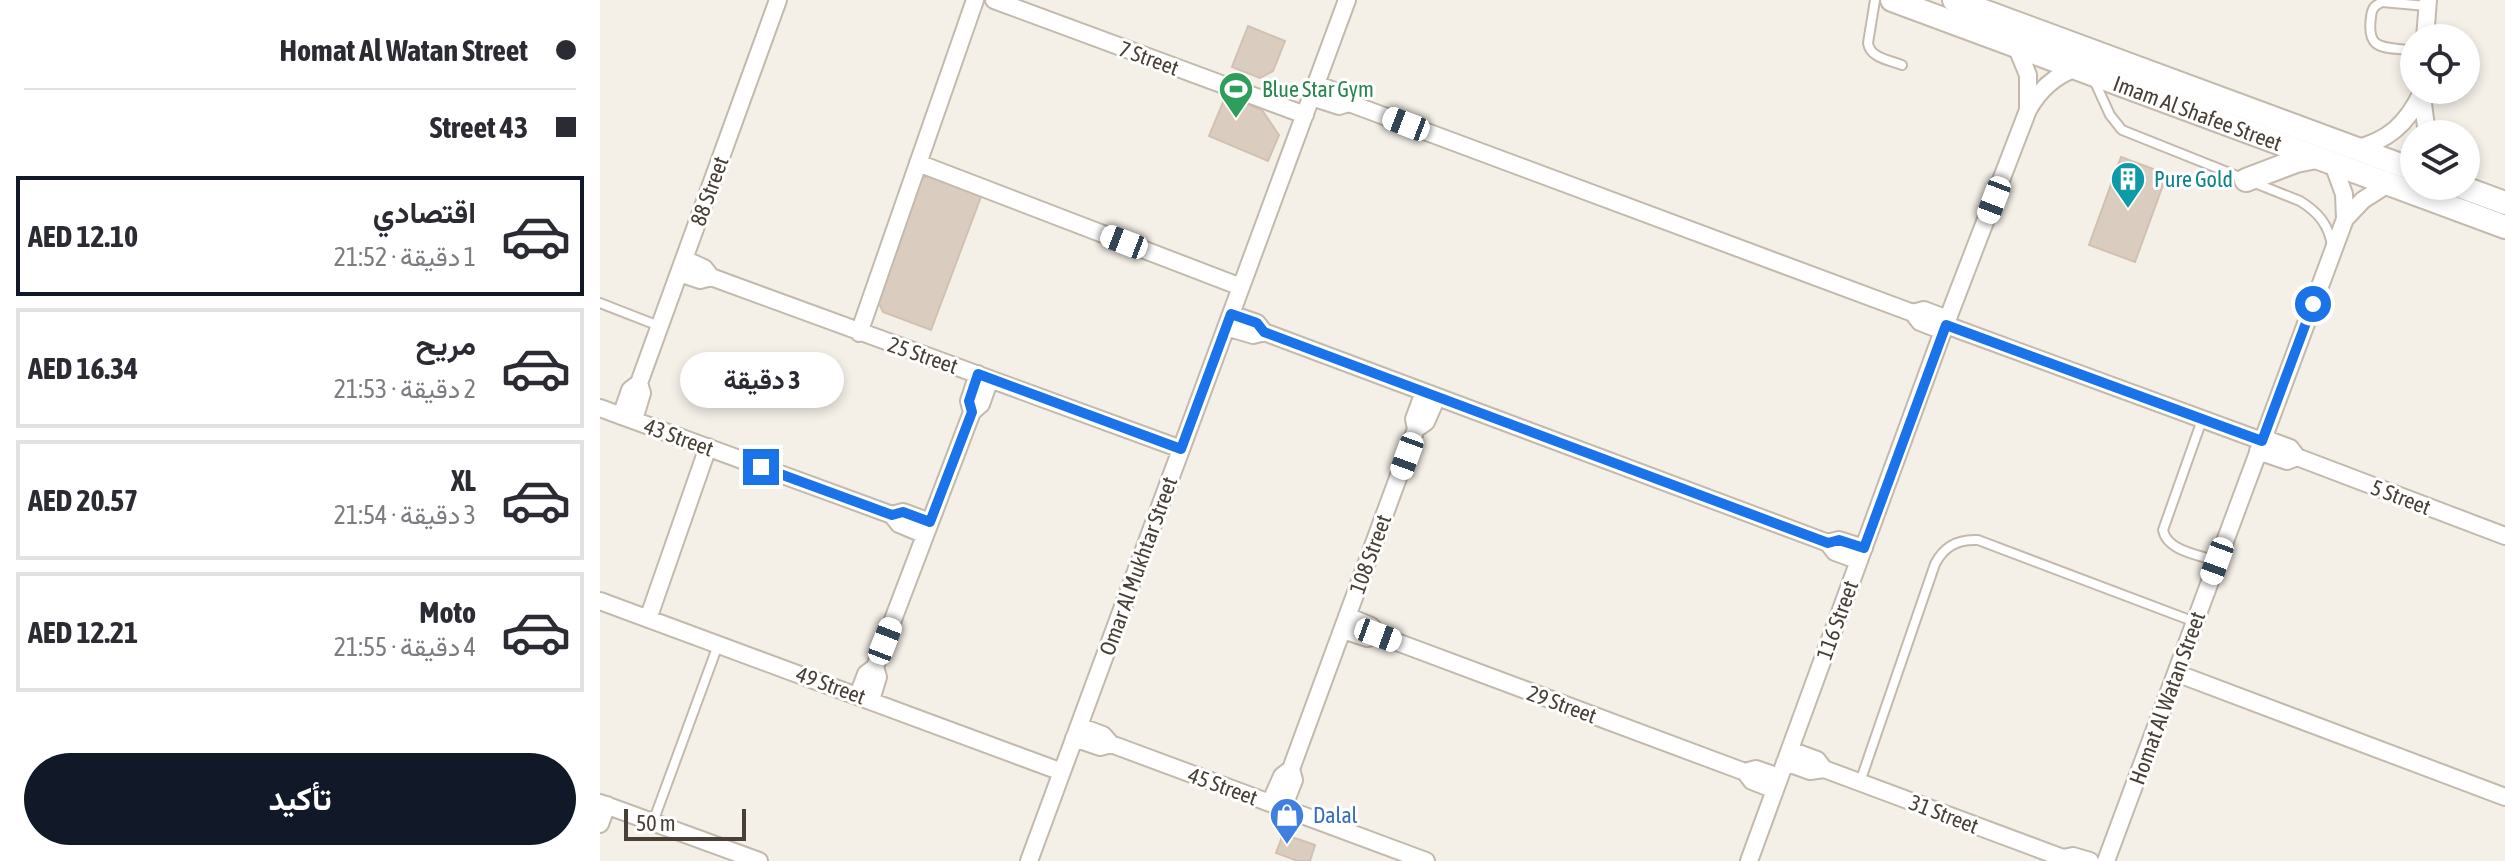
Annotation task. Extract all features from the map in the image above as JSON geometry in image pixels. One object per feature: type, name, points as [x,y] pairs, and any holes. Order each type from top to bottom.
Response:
[{"type":"street","name":"88 Street","points":[[627,418],[642,393],[639,383],[778,0]]},
{"type":"street","points":[[859,333],[975,0]]},
{"type":"street","name":"7 Street","points":[[994,0],[1305,115]]},
{"type":"street","name":"Omar Al Mukhtar Street","points":[[1029,861],[1347,0]]},
{"type":"street","name":"Imam Al Shafee Street","points":[[1892,0],[2505,227]]},
{"type":"street","name":"Imam Al Shafee Street","points":[[1954,0],[2400,165]]},
{"type":"street","points":[[2426,24],[2428,3]]},
{"type":"street","name":"116 Street","points":[[2016,46],[2028,75],[2028,110]]},
{"type":"street","name":"116 Street","points":[[1749,861],[2028,110],[2051,82],[2083,71]]},
{"type":"street","name":"5 Street","points":[[1314,91],[1339,106],[1349,103],[1913,313],[1924,310],[1946,325],[2261,443],[2287,461],[2297,457],[2505,536]]},
{"type":"street","points":[[2354,149],[2372,144],[2397,130],[2417,104]]},
{"type":"street","points":[[2246,180],[2296,161],[2324,160]]},
{"type":"street","name":"Homat Al Watan Street","points":[[2106,861],[2345,219],[2344,194],[2324,160]]},
{"type":"street","points":[[918,163],[1241,287]]},
{"type":"street","name":"Homat Al Watan Street","points":[[2345,219],[2363,200],[2388,184]]},
{"type":"street","points":[[2480,194],[2505,203]]},
{"type":"street","name":"25 Street","points":[[681,266],[704,268],[711,277],[1181,449]]},
{"type":"street","points":[[1229,320],[1253,335],[1264,332],[1828,543],[1839,540],[1861,555]]},
{"type":"street","points":[[864,698],[878,677],[875,667],[972,412],[969,401],[984,376]]},
{"type":"street","name":"108 Street","points":[[1276,806],[1294,780],[1291,769],[1416,429],[1426,422],[1430,394]]},
{"type":"street","name":"43 Street","points":[[600,408],[892,515],[899,524],[928,528]]},
{"type":"street","points":[[648,619],[708,447]]},
{"type":"street","name":"49 Street","points":[[600,601],[1062,772]]},
{"type":"street","name":"29 Street","points":[[1345,623],[1371,626],[1378,635],[1745,772],[1756,769],[1782,770]]},
{"type":"street","points":[[2176,673],[2505,797]]},
{"type":"street","name":"45 Street","points":[[1076,732],[1100,747],[1111,744],[1426,861]]},
{"type":"street","name":"31 Street","points":[[1782,770],[1817,760],[1824,769],[2063,860],[2073,856],[2090,861]]},
{"type":"street","points":[[600,824],[604,804],[759,861]]},
{"type":"lane","points":[[1875,0],[1869,50],[1874,55],[1902,65]]},
{"type":"lane","points":[[2400,49],[2372,41],[2369,35],[2373,8],[2382,2],[2428,3]]},
{"type":"lane","points":[[2083,71],[2122,130],[2311,207],[2327,227],[2333,251]]},
{"type":"lane","points":[[600,303],[660,326]]},
{"type":"lane","points":[[2203,419],[2163,530],[2173,546],[2217,561]]},
{"type":"lane","points":[[1859,782],[1935,564],[1952,544],[1978,540],[2195,622]]},
{"type":"lane","points":[[653,822],[718,644]]},
{"type":"building","points":[[1248,26],[1285,41],[1273,71],[1260,78],[1232,67]]},
{"type":"building","points":[[1226,95],[1262,110],[1279,135],[1268,161],[1209,136]]},
{"type":"building","name":"Pure Gold","points":[[2121,157],[2167,174],[2135,262],[2089,245]]},
{"type":"building","points":[[933,175],[982,194],[931,330],[883,312],[877,299],[919,179]]},
{"type":"building","points":[[1283,834],[1315,845],[1310,861],[1298,861],[1276,853]]},
{"type":"place","name":"Blue Star Gym","points":[[1236,120]]},
{"type":"place","name":"Pure Gold","points":[[2128,210]]},
{"type":"place","name":"Dalal","points":[[1287,846]]},
{"type":"route","points":[[761,467],[892,515],[903,512],[930,522],[972,412],[969,401],[978,374],[1181,449],[1231,314],[1257,323],[1264,332],[1828,543],[1839,540],[1864,548],[1946,325],[2262,441],[2313,304]]}]
